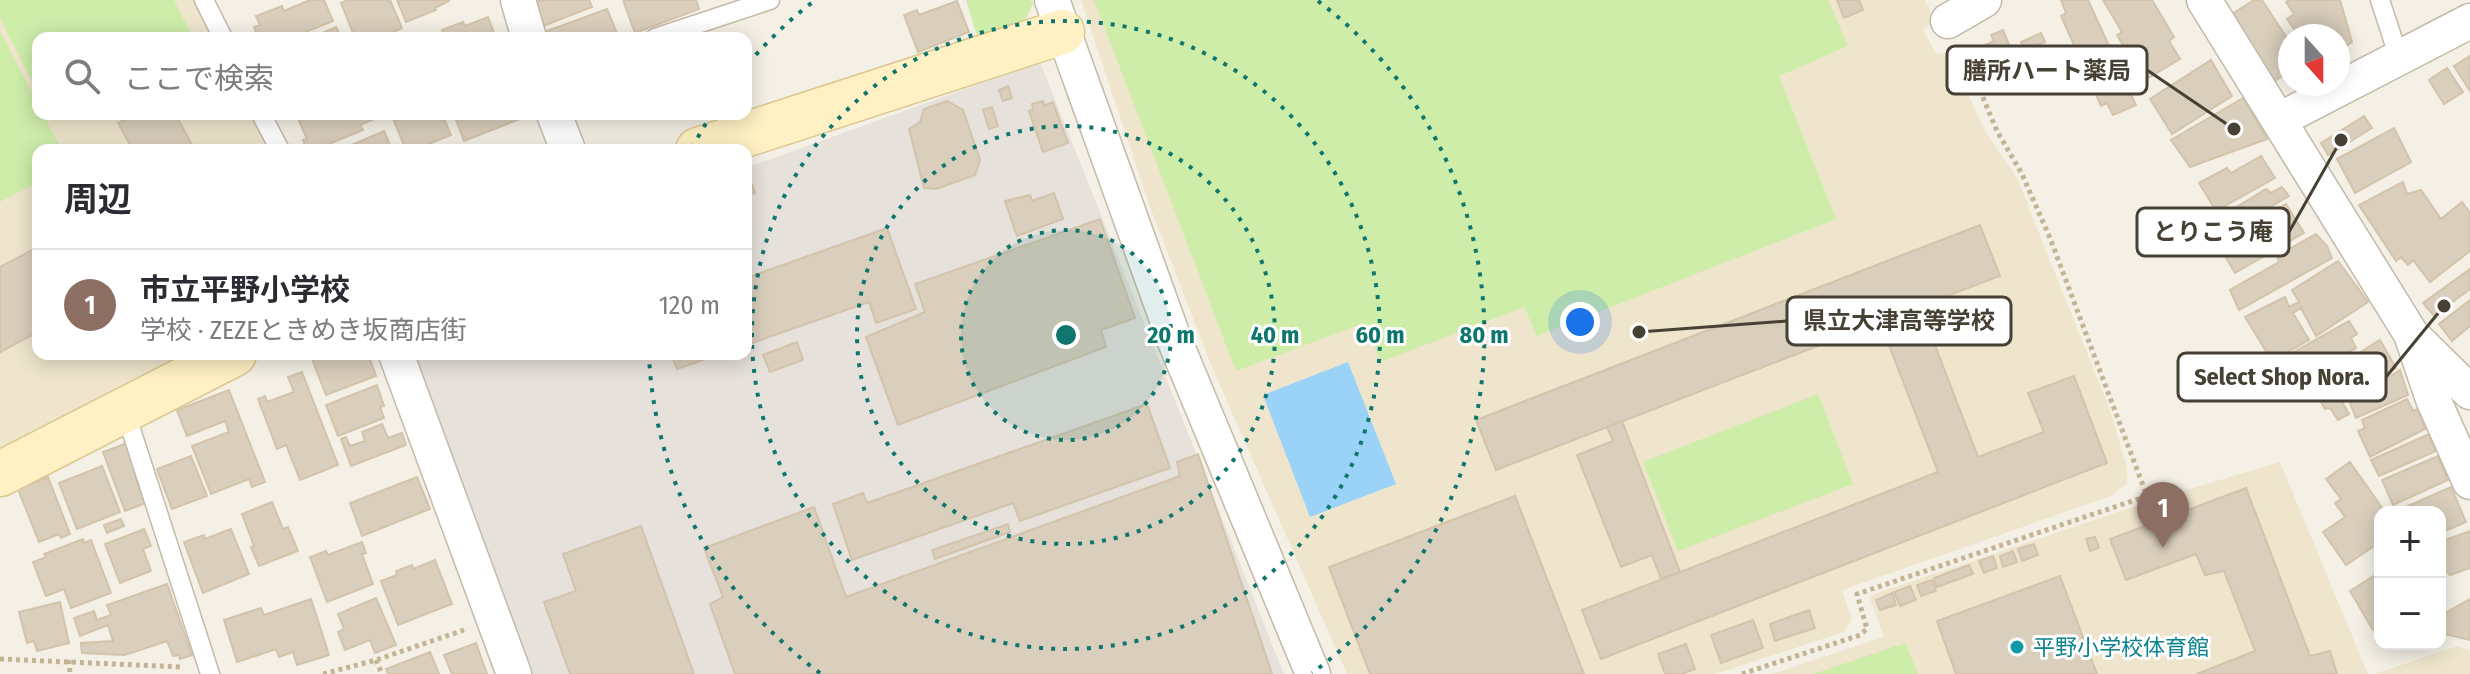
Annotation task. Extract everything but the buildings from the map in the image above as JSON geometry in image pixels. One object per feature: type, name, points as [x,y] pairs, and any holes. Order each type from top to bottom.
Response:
[{"type":"street","points":[[518,0],[527,32]]},
{"type":"street","points":[[1942,10],[1984,0]]},
{"type":"street","points":[[2204,0],[2411,334],[2433,399],[2470,482]]},
{"type":"street","points":[[714,144],[1057,16],[1174,339],[1313,674]]},
{"type":"street","points":[[2279,120],[2470,21]]},
{"type":"street","points":[[556,120],[566,144]]},
{"type":"street","points":[[2411,334],[2470,392]]},
{"type":"street","points":[[0,474],[223,360]]},
{"type":"street","points":[[398,360],[514,674]]},
{"type":"lane","points":[[204,0],[220,32]]},
{"type":"lane","points":[[673,32],[770,0]]},
{"type":"lane","points":[[2380,0],[2399,58]]},
{"type":"lane","points":[[264,120],[277,144]]},
{"type":"lane","points":[[125,411],[208,671]]},
{"type":"path","points":[[1742,674],[1860,635],[1867,629],[1857,594],[2147,496],[2050,238],[1942,10]]},
{"type":"path","points":[[323,674],[376,660],[495,619]]},
{"type":"path","points":[[0,659],[69,660],[208,671]]},
{"type":"path","points":[[69,660],[70,674]]},
{"type":"path","points":[[376,660],[382,674]]},
{"type":"shaded area","points":[[0,0],[194,0],[210,32],[32,32],[32,120],[254,120],[266,144],[32,144],[32,360],[186,360],[0,457]]},
{"type":"shaded area","points":[[1081,0],[1925,0],[1935,22],[1923,29],[1936,54],[1949,52],[1985,131],[2017,178],[2110,410],[2127,468],[2127,483],[2111,496],[1842,590],[1852,619],[1844,632],[1716,674],[1347,674],[1212,367],[1150,207]]},
{"type":"shaded area","points":[[1040,62],[1284,674],[526,674],[410,360],[752,360],[752,166]]},
{"type":"shaded area","points":[[2280,462],[2368,674],[1772,674],[1884,637],[1869,596],[2153,500]]},
{"type":"shaded area","points":[[2457,646],[2470,650],[2470,674],[2375,674],[2446,650]]},
{"type":"green space","points":[[0,0],[174,0],[190,32],[32,32],[32,82],[0,18]]},
{"type":"green space","points":[[966,0],[1031,0],[1033,4],[1025,20],[977,36]]},
{"type":"green space","points":[[1094,0],[1828,0],[1848,46],[1779,76],[1836,219],[1537,336],[1524,307],[1381,362],[1364,323],[1236,371]]},
{"type":"green space","points":[[0,31],[32,92],[32,120],[46,120],[59,144],[32,144],[32,185],[0,202]]},
{"type":"green space","points":[[1818,394],[1853,484],[1678,551],[1643,462]]},
{"type":"green space","points":[[1905,643],[1918,674],[1813,674]]},
{"type":"water","points":[[1348,362],[1396,484],[1310,517],[1263,395]]},
{"type":"place","name":"膳所ハート薬局","points":[[2234,129]]},
{"type":"place","name":"とりこう庵","points":[[2341,140]]},
{"type":"place","name":"Select Shop Nora.","points":[[2444,306]]},
{"type":"place","name":"県立大津高等学校","points":[[1639,332]]},
{"type":"place","name":"市立平野小学校","points":[[2163,548]]},
{"type":"place","name":"平野小学校体育館","points":[[2017,647]]}]
